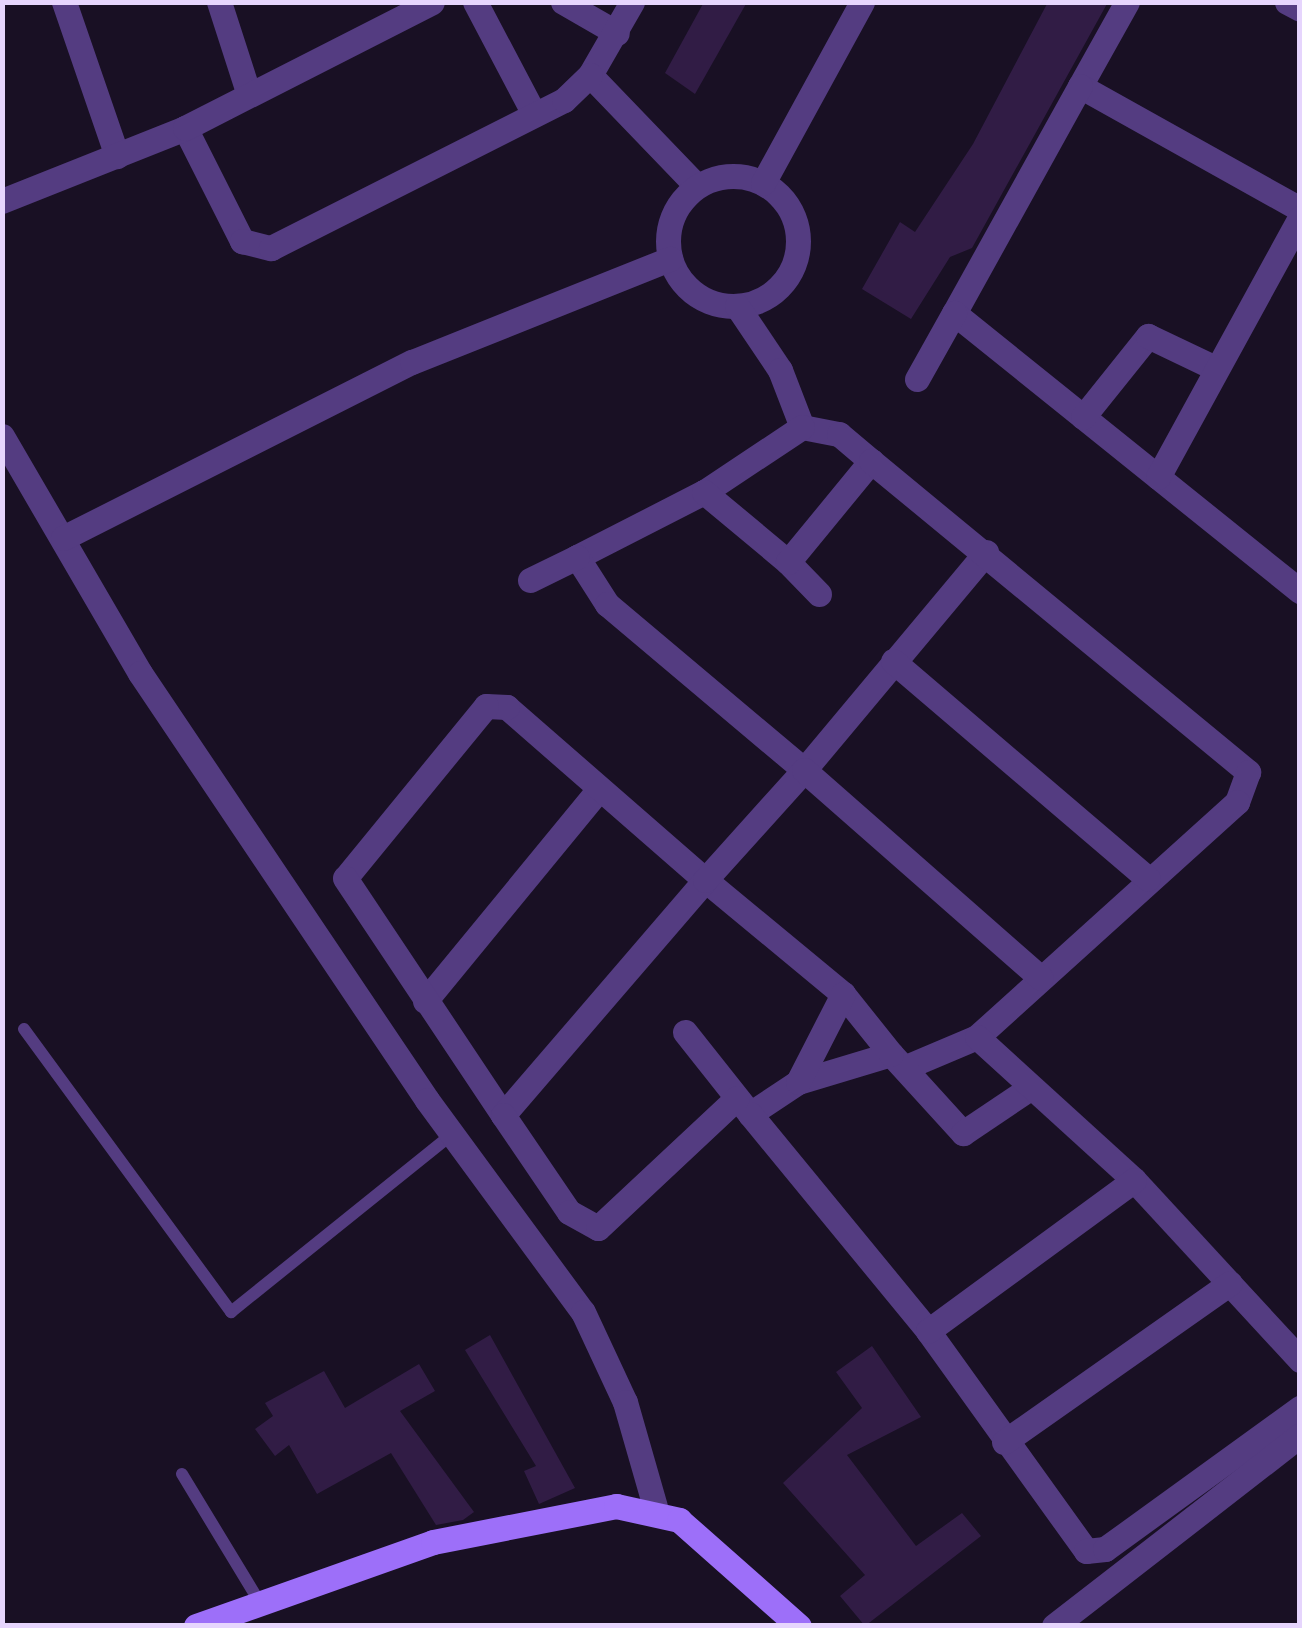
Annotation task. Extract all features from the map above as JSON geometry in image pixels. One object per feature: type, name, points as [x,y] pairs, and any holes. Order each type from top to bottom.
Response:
[{"type":"street","points":[[64,2],[117,156]]},
{"type":"street","points":[[219,2],[248,92]]},
{"type":"street","points":[[2,200],[185,128],[380,14],[432,2]]},
{"type":"street","points":[[475,2],[534,114]]},
{"type":"street","points":[[562,2],[616,33]]},
{"type":"street","points":[[185,128],[242,241],[271,248],[534,114],[590,74],[632,2]]},
{"type":"street","points":[[763,182],[862,2]]},
{"type":"street","points":[[917,379],[1126,2]]},
{"type":"street","points":[[1287,2],[1300,9]]},
{"type":"street","points":[[590,74],[697,186]]},
{"type":"street","points":[[1080,86],[1300,209]]},
{"type":"street","points":[[731,175],[763,182],[796,223],[795,262],[773,293],[736,306],[694,293],[670,258],[673,215],[697,186],[731,175]]},
{"type":"street","points":[[1158,477],[1300,218]]},
{"type":"street","points":[[62,538],[442,348],[670,258]]},
{"type":"street","points":[[736,306],[802,428]]},
{"type":"street","points":[[954,313],[1297,584]]},
{"type":"street","points":[[1083,417],[1148,336],[1215,368]]},
{"type":"street","points":[[530,580],[704,492],[802,428],[839,434],[1248,772],[1237,802],[977,1037],[898,1060],[798,1082],[744,1106],[598,1228],[569,1212],[345,878],[496,695],[705,880],[844,994],[898,1060],[963,1133],[1030,1088]]},
{"type":"street","points":[[2,436],[140,673],[606,1354],[656,1510]]},
{"type":"street","points":[[788,562],[871,461]]},
{"type":"street","points":[[704,492],[788,562],[819,594]]},
{"type":"street","points":[[502,1115],[804,770],[986,552]]},
{"type":"street","points":[[578,556],[607,604],[1041,978]]},
{"type":"street","points":[[893,661],[1148,879]]},
{"type":"street","points":[[425,1000],[600,789]]},
{"type":"street","points":[[798,1082],[844,994]]},
{"type":"street","points":[[685,1032],[928,1331],[1074,1542],[1096,1552],[1300,1408]]},
{"type":"street","points":[[977,1037],[1134,1180],[1300,1360]]},
{"type":"street","points":[[928,1331],[1134,1180]]},
{"type":"street","points":[[1004,1442],[1230,1284]]},
{"type":"street","points":[[1054,1626],[1300,1435]]},
{"type":"street","points":[[196,1626],[432,1542],[574,1512],[656,1510],[716,1548],[799,1626]]},
{"type":"lane","points":[[24,1029],[232,1312],[452,1134]]},
{"type":"lane","points":[[182,1474],[260,1603]]},
{"type":"building","points":[[704,2],[747,2],[695,94],[665,73]]},
{"type":"building","points":[[1048,2],[1108,2],[972,248],[950,257],[911,319],[862,289],[900,222],[915,232],[973,144]]},
{"type":"building","points":[[490,1335],[575,1488],[539,1504],[524,1471],[536,1466],[465,1350]]},
{"type":"building","points":[[872,1346],[921,1417],[847,1455],[916,1546],[962,1513],[981,1536],[865,1626],[840,1596],[865,1575],[783,1483],[862,1408],[836,1372]]},
{"type":"building","points":[[419,1364],[435,1391],[400,1411],[474,1512],[463,1520],[436,1525],[391,1453],[317,1494],[289,1445],[275,1456],[255,1429],[273,1416],[265,1403],[324,1371],[345,1408]]}]
